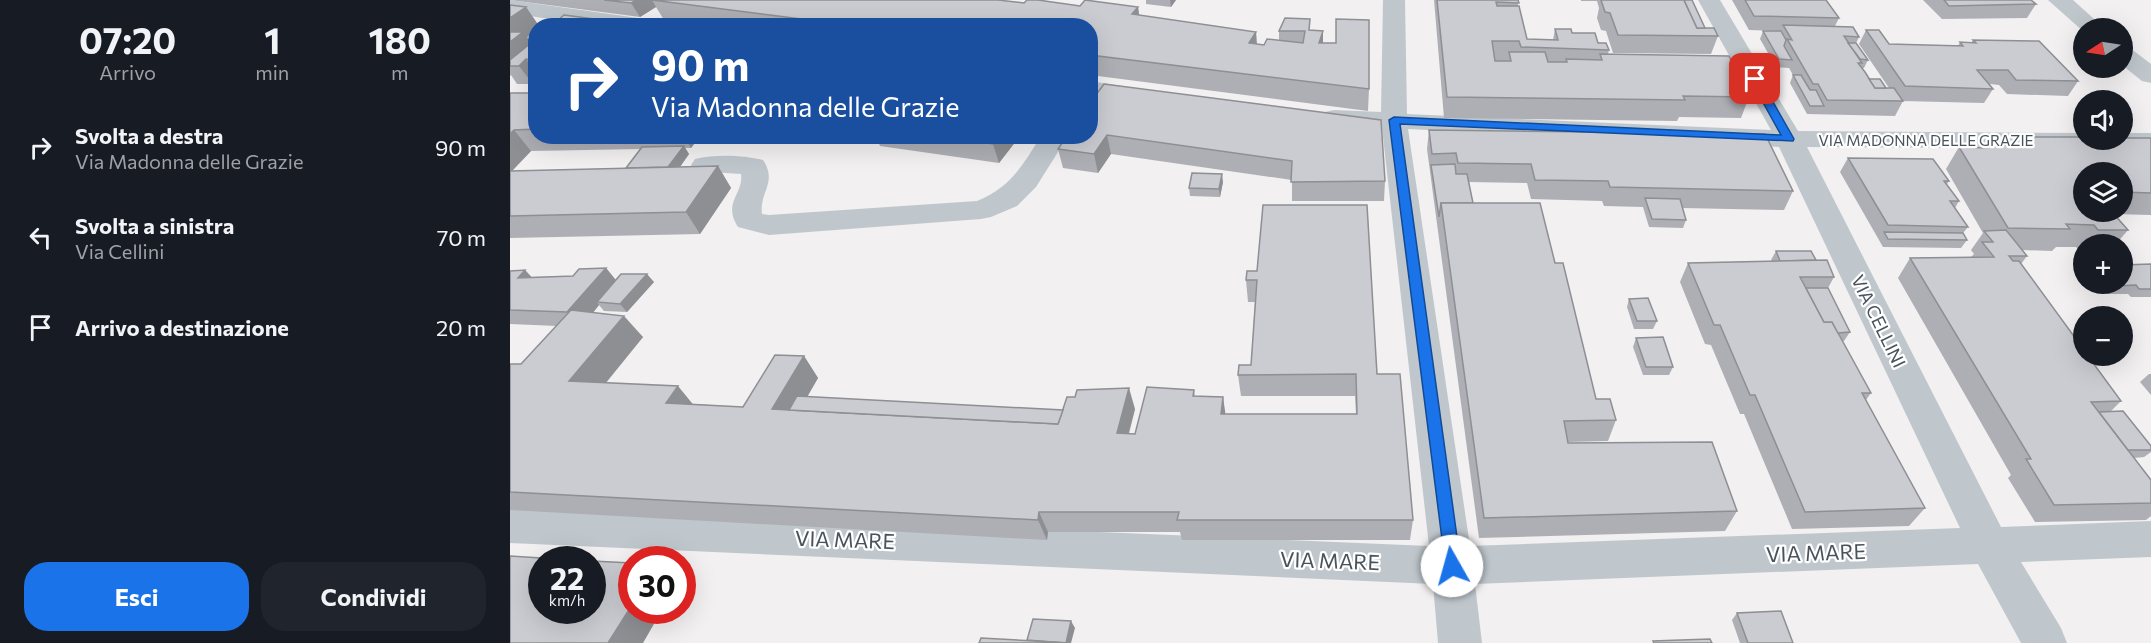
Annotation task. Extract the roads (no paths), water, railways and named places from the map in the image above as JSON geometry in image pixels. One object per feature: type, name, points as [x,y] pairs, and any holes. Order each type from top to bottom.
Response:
[{"type":"street","points":[[1394,0],[1394,120],[1460,643]]},
{"type":"street","name":"VIA CELLINI","points":[[1709,0],[1789,139],[1989,545],[2045,643]]},
{"type":"street","points":[[2059,0],[2081,18]]},
{"type":"street","points":[[510,6],[620,18]]},
{"type":"street","points":[[2133,62],[2151,76]]},
{"type":"street","points":[[1098,89],[1172,100]]},
{"type":"street","name":"VIA MADONNA DELLE GRAZIE","points":[[1312,117],[1789,139],[2151,141]]},
{"type":"street","points":[[705,165],[753,166],[756,181],[746,203],[748,220],[769,225],[981,210],[1006,199],[1026,181],[1050,144]]},
{"type":"street","name":"VIA MARE","points":[[510,525],[1452,566],[2151,539]]}]
